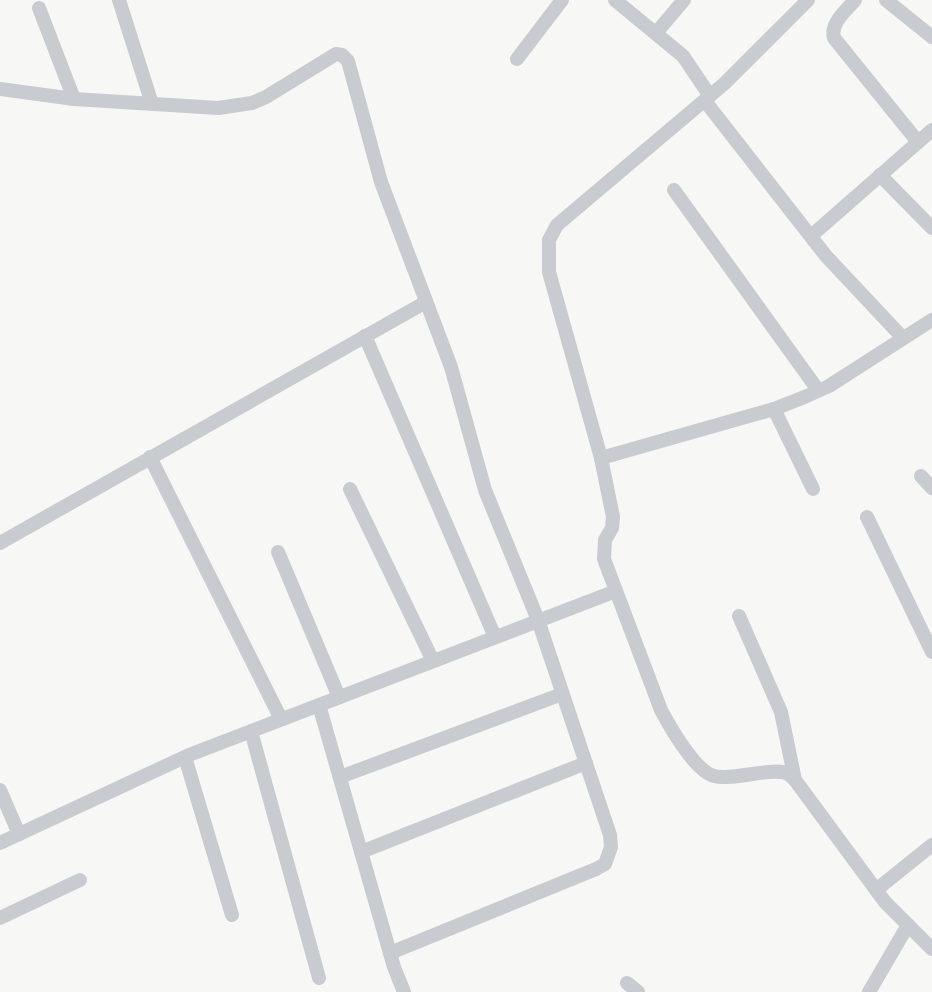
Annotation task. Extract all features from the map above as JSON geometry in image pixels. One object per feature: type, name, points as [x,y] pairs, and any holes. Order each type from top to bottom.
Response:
[{"type":"street","points":[[120,0],[152,104]]},
{"type":"street","points":[[517,59],[562,0]]},
{"type":"street","points":[[615,0],[683,56],[707,98],[826,256],[903,338]]},
{"type":"street","points":[[656,33],[684,0]]},
{"type":"street","points":[[808,0],[725,83],[557,225],[549,240],[549,272],[601,458],[613,517],[612,528],[605,540],[604,559],[661,710],[675,734],[701,768],[713,776],[726,778],[777,772],[787,773],[795,780],[876,890],[932,949]]},
{"type":"street","points":[[855,0],[834,26],[834,38],[918,142]]},
{"type":"street","points":[[886,0],[931,33]]},
{"type":"street","points":[[39,8],[74,99]]},
{"type":"street","points":[[0,89],[74,99],[218,108],[252,103],[266,97],[336,54],[342,55],[348,61],[381,182],[455,379],[485,490],[542,619],[562,694],[610,835],[611,847],[605,864],[596,869],[390,953]]},
{"type":"street","points":[[811,236],[932,130]]},
{"type":"street","points":[[880,175],[932,228]]},
{"type":"street","points":[[674,190],[818,390]]},
{"type":"street","points":[[0,543],[426,302]]},
{"type":"street","points":[[601,458],[774,408],[818,390],[903,338],[930,324]]},
{"type":"street","points":[[365,336],[495,637]]},
{"type":"street","points":[[774,408],[813,489]]},
{"type":"street","points":[[150,457],[281,719]]},
{"type":"street","points":[[921,476],[932,488]]},
{"type":"street","points":[[350,489],[433,661]]},
{"type":"street","points":[[867,516],[932,652]]},
{"type":"street","points":[[278,552],[338,697]]},
{"type":"street","points":[[0,843],[185,756],[616,591]]},
{"type":"street","points":[[739,616],[781,712],[795,780]]},
{"type":"street","points":[[340,777],[562,694]]},
{"type":"street","points":[[319,705],[390,953],[404,992]]},
{"type":"street","points":[[251,731],[318,978]]},
{"type":"street","points":[[185,756],[232,915]]},
{"type":"street","points":[[361,852],[586,763]]},
{"type":"street","points":[[0,790],[19,834]]},
{"type":"street","points":[[876,890],[932,845]]},
{"type":"street","points":[[0,918],[80,880]]},
{"type":"street","points":[[869,992],[908,925]]},
{"type":"street","points":[[627,983],[638,992]]}]
